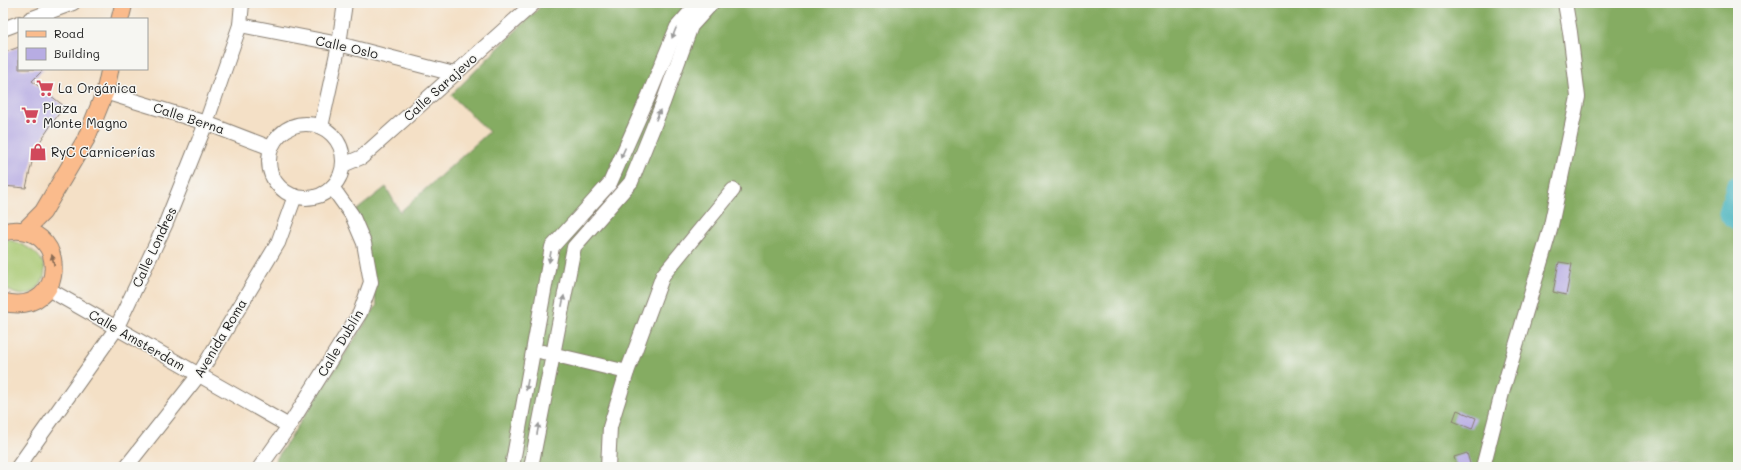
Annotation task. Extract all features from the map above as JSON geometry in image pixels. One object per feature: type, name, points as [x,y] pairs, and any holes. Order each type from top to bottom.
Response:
[{"type":"main road","points":[[120,18],[124,3]]},
{"type":"main road","points":[[25,230],[43,212],[86,139],[105,92],[110,70]]},
{"type":"main road","points":[[41,238],[43,212]]},
{"type":"main road","points":[[3,232],[25,230],[41,238],[53,257],[54,268],[53,279],[48,289],[39,298],[28,303],[16,305],[3,303]]},
{"type":"street","points":[[32,18],[56,6],[73,3]]},
{"type":"street","name":"Calle Londres","points":[[18,467],[116,329],[166,223],[206,123],[240,25],[242,3]]},
{"type":"street","points":[[321,127],[339,44],[345,3]]},
{"type":"street","name":"Calle Sarajevo","points":[[343,164],[362,156],[534,3]]},
{"type":"street","points":[[512,467],[552,247],[610,183],[676,27],[698,3]]},
{"type":"street","points":[[530,467],[574,247],[631,182],[669,87],[691,26],[712,3]]},
{"type":"street","points":[[1483,467],[1502,393],[1550,230],[1578,97],[1565,3]]},
{"type":"street","points":[[3,29],[18,23]]},
{"type":"street","name":"Calle Oslo","points":[[240,25],[339,44],[454,74]]},
{"type":"street","points":[[654,82],[669,87]]},
{"type":"street","name":"Calle Berna","points":[[105,92],[206,123],[271,148]]},
{"type":"street","points":[[309,124],[321,127],[338,142],[342,153],[343,164],[340,177],[332,187],[315,197],[305,198],[295,196],[284,191],[270,172],[269,160],[271,148],[277,138],[292,127],[309,124]]},
{"type":"street","name":"Calle Dublín","points":[[260,467],[289,426],[360,313],[371,282],[364,243],[352,215],[332,187]]},
{"type":"street","points":[[608,467],[610,427],[627,372],[663,275],[733,190]]},
{"type":"street","name":"Avenida Roma","points":[[126,467],[198,376],[278,242],[295,196]]},
{"type":"street","name":"Calle Amsterdam","points":[[48,289],[198,376],[289,426]]},
{"type":"street","points":[[534,351],[553,354],[627,372]]},
{"type":"green space","points":[[544,3],[1738,3],[1738,467],[271,467],[377,305],[353,213],[386,187],[400,212],[489,132],[451,95]]},
{"type":"green space","points":[[10,240],[34,252],[43,263],[45,269],[42,281],[35,291],[29,294],[23,295],[15,293],[3,286],[3,241]]},
{"type":"building","name":"Plaza Monte Magno","points":[[18,47],[18,70],[43,70],[32,81],[64,106],[35,149],[26,188],[3,186],[3,53]]},
{"type":"building","points":[[1559,262],[1572,264],[1566,295],[1553,292]]},
{"type":"building","points":[[1457,410],[1476,418],[1472,429],[1453,421]]},
{"type":"building","points":[[1467,453],[1471,467],[1457,467],[1454,457]]},
{"type":"waterway","points":[[1738,188],[1731,212],[1738,218]]},
{"type":"place","name":"La Orgánica","points":[[45,88]]},
{"type":"place","name":"Plaza Monte Magno","points":[[30,115]]},
{"type":"place","name":"RyC Carnicerías","points":[[38,152]]}]
